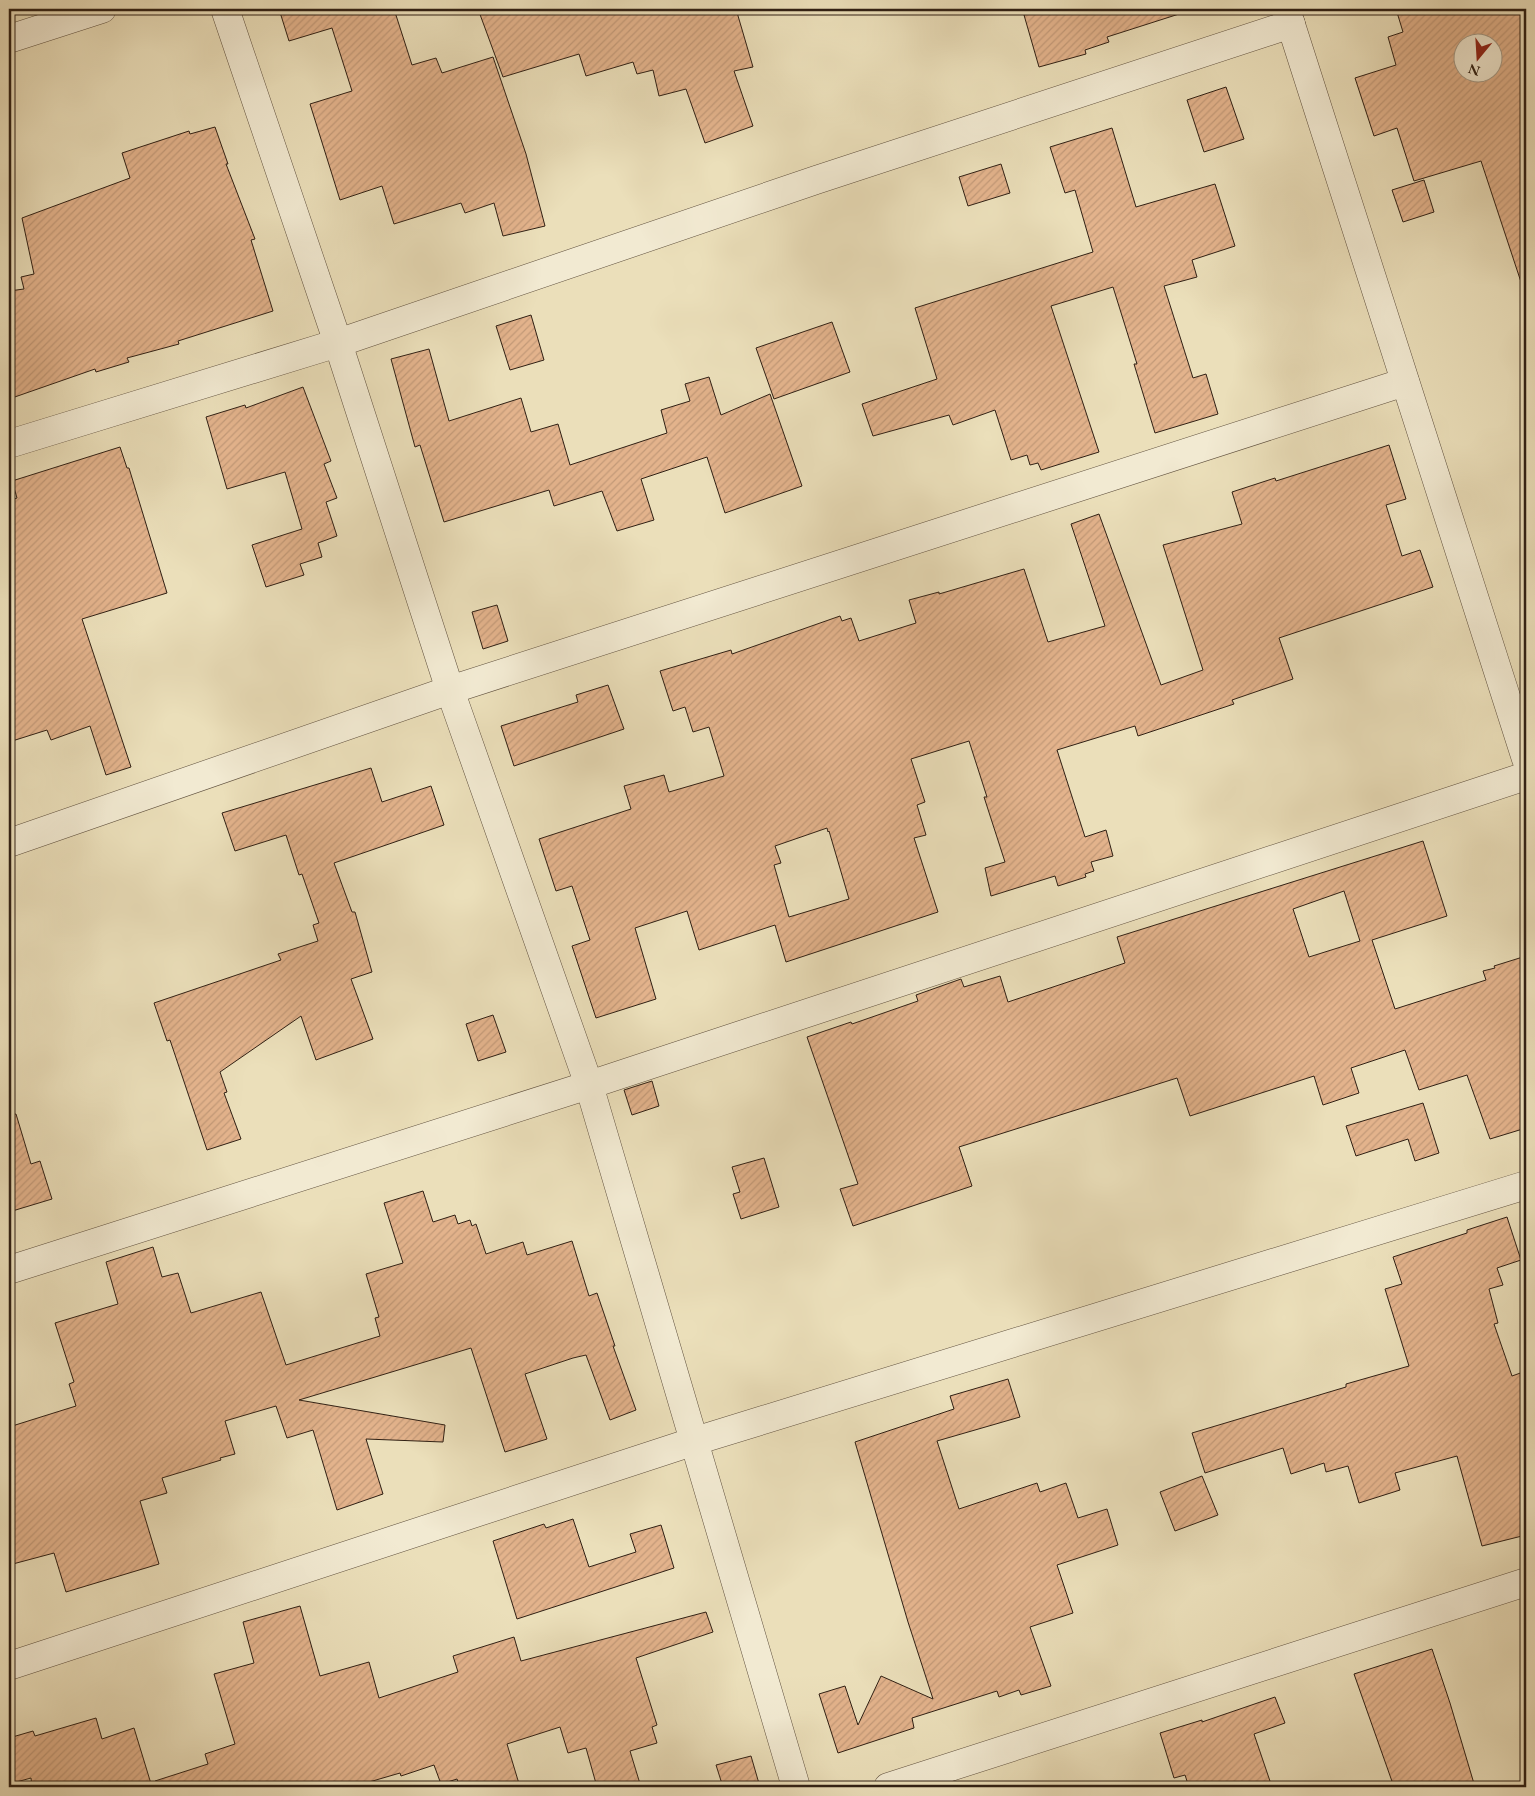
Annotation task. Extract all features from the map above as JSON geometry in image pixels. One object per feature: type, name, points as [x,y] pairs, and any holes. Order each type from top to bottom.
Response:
[{"type":"street","points":[[9,39],[102,9]]},
{"type":"street","points":[[225,9],[338,343],[450,690],[590,1085],[796,1787]]},
{"type":"street","points":[[9,444],[338,343],[806,184],[1288,17],[1526,759]]},
{"type":"street","points":[[9,843],[450,690],[1405,382]]},
{"type":"street","points":[[9,1270],[590,1085],[1526,776]]},
{"type":"street","points":[[9,1666],[695,1441],[1526,1185]]},
{"type":"street","points":[[888,1787],[1526,1582]]},
{"type":"building","points":[[279,9],[394,9],[412,65],[436,58],[442,73],[493,57],[526,154],[545,226],[503,236],[494,203],[465,213],[461,203],[394,224],[382,186],[340,200],[310,104],[352,91],[332,28],[289,41]]},
{"type":"building","points":[[478,9],[736,9],[753,67],[734,71],[753,126],[705,143],[686,89],[659,96],[653,70],[637,74],[633,62],[586,76],[579,54],[503,77]]},
{"type":"building","points":[[1046,9],[1178,9],[1179,14],[1107,37],[1109,42],[1085,50],[1086,54],[1039,67],[1024,15]]},
{"type":"building","points":[[1396,9],[1526,9],[1526,281],[1521,282],[1481,161],[1414,181],[1397,128],[1374,136],[1355,78],[1396,65],[1388,37],[1403,32]]},
{"type":"building","points":[[1226,87],[1244,139],[1204,152],[1187,100]]},
{"type":"building","points":[[215,127],[228,164],[226,164],[255,239],[251,240],[273,311],[178,341],[179,344],[127,358],[129,362],[96,372],[95,369],[9,399],[9,291],[24,289],[21,277],[34,274],[22,218],[130,178],[122,153],[189,131],[190,134]]},
{"type":"building","points":[[1112,128],[1136,207],[1215,184],[1235,246],[1192,260],[1197,277],[1164,286],[1193,378],[1206,374],[1218,414],[1155,433],[1134,364],[1137,364],[1113,287],[1051,306],[1099,452],[1041,470],[1038,463],[1030,465],[1027,455],[1011,460],[995,410],[953,425],[949,415],[873,436],[862,404],[937,379],[915,308],[1093,252],[1075,190],[1065,193],[1050,147]]},
{"type":"building","points":[[1001,164],[1010,193],[968,206],[959,177]]},
{"type":"building","points":[[1424,180],[1434,212],[1403,222],[1392,190]]},
{"type":"building","points":[[531,315],[544,360],[510,370],[496,326]]},
{"type":"building","points":[[832,322],[850,372],[774,399],[756,348]]},
{"type":"building","points":[[429,349],[449,421],[521,398],[531,432],[558,424],[570,465],[667,433],[661,410],[690,401],[685,384],[709,377],[721,415],[770,394],[802,486],[725,513],[707,457],[641,479],[654,520],[617,531],[602,491],[554,506],[549,490],[444,522],[420,445],[415,447],[391,359]]},
{"type":"building","points":[[303,387],[331,461],[324,464],[337,498],[326,502],[337,536],[318,543],[322,557],[300,564],[304,575],[266,587],[252,545],[302,529],[285,472],[227,489],[206,417],[245,405],[246,408]]},
{"type":"building","points":[[1389,445],[1406,499],[1386,505],[1402,556],[1420,550],[1433,587],[1279,638],[1293,679],[1232,700],[1234,704],[1138,736],[1135,726],[1057,750],[1085,837],[1106,830],[1113,856],[1091,862],[1094,871],[1085,874],[1086,877],[1058,886],[1055,876],[991,896],[985,868],[1005,862],[984,797],[987,797],[969,741],[911,759],[925,802],[917,805],[926,835],[914,838],[938,912],[786,962],[775,925],[699,950],[687,911],[635,928],[656,999],[596,1018],[572,946],[590,940],[572,886],[556,891],[539,839],[631,809],[624,786],[664,775],[669,792],[724,776],[709,727],[693,732],[685,707],[673,711],[660,671],[731,650],[732,654],[840,616],[842,621],[851,618],[859,641],[916,623],[909,600],[939,592],[939,594],[1024,569],[1048,642],[1105,626],[1071,524],[1099,514],[1161,685],[1203,670],[1163,545],[1242,524],[1232,492],[1275,478],[1276,481]],"holes":[[[827,828],[849,899],[789,917],[774,865],[781,863],[775,846]]]},
{"type":"building","points":[[120,447],[127,468],[129,468],[167,593],[82,619],[131,767],[106,775],[90,726],[51,740],[47,730],[9,742],[9,501],[17,498],[12,481]]},
{"type":"building","points":[[497,605],[508,641],[483,649],[472,612]]},
{"type":"building","points":[[608,685],[624,729],[514,766],[501,726],[578,702],[576,695]]},
{"type":"building","points":[[371,768],[382,802],[431,786],[444,825],[334,863],[352,912],[355,912],[372,972],[351,979],[373,1039],[316,1060],[301,1016],[220,1072],[227,1092],[224,1093],[241,1139],[207,1150],[170,1040],[167,1041],[154,1003],[281,960],[278,954],[318,941],[313,925],[319,923],[302,874],[299,875],[286,835],[235,851],[222,813]]},
{"type":"building","points":[[1423,841],[1447,916],[1372,940],[1395,1009],[1486,980],[1483,971],[1526,956],[1526,1128],[1490,1139],[1467,1075],[1419,1090],[1405,1050],[1351,1068],[1359,1093],[1323,1105],[1314,1076],[1190,1116],[1177,1078],[959,1147],[972,1186],[853,1226],[840,1189],[858,1184],[807,1037],[851,1022],[852,1024],[918,1001],[916,995],[961,979],[964,987],[1000,976],[1008,1002],[1125,963],[1117,937]],"holes":[[[1344,891],[1360,941],[1309,957],[1293,909]]]},
{"type":"building","points":[[493,1015],[506,1052],[478,1061],[466,1024]]},
{"type":"building","points":[[652,1081],[659,1106],[632,1115],[624,1090]]},
{"type":"building","points":[[1423,1103],[1439,1153],[1415,1161],[1408,1139],[1356,1156],[1346,1126]]},
{"type":"building","points":[[16,1114],[31,1164],[40,1161],[52,1199],[9,1212],[9,1115]]},
{"type":"building","points":[[764,1158],[779,1207],[741,1219],[733,1194],[740,1192],[732,1167]]},
{"type":"building","points":[[423,1191],[433,1222],[455,1215],[458,1224],[470,1220],[472,1226],[476,1224],[486,1254],[523,1242],[527,1255],[572,1241],[589,1296],[597,1293],[615,1346],[613,1346],[636,1410],[610,1420],[586,1355],[573,1358],[525,1374],[547,1439],[505,1452],[471,1348],[299,1400],[445,1425],[443,1442],[366,1439],[383,1494],[337,1510],[313,1430],[287,1438],[276,1406],[225,1421],[235,1454],[162,1478],[167,1493],[140,1501],[159,1564],[66,1592],[54,1553],[9,1565],[9,1427],[76,1406],[69,1384],[74,1382],[55,1323],[118,1304],[106,1262],[153,1247],[162,1277],[178,1273],[191,1313],[261,1292],[286,1365],[380,1336],[375,1318],[379,1317],[366,1274],[403,1263],[384,1203]]},
{"type":"building","points":[[1507,1217],[1521,1260],[1497,1268],[1503,1285],[1489,1289],[1498,1323],[1494,1324],[1512,1376],[1526,1371],[1526,1535],[1482,1546],[1457,1456],[1395,1473],[1400,1490],[1359,1503],[1348,1466],[1326,1472],[1324,1463],[1291,1474],[1283,1448],[1205,1473],[1192,1433],[1409,1366],[1385,1289],[1402,1284],[1393,1257],[1467,1233],[1467,1230]]},
{"type":"building","points":[[1008,1379],[1020,1417],[937,1441],[959,1509],[1037,1483],[1040,1492],[1066,1483],[1078,1518],[1107,1509],[1118,1545],[1057,1565],[1073,1613],[1030,1627],[1051,1686],[1021,1695],[1019,1690],[999,1697],[997,1691],[912,1718],[914,1728],[838,1753],[819,1694],[845,1686],[858,1725],[881,1676],[933,1699],[908,1622],[855,1442],[954,1409],[950,1396]]},
{"type":"building","points":[[1202,1476],[1218,1515],[1175,1531],[1160,1492]]},
{"type":"building","points":[[573,1519],[589,1567],[636,1552],[630,1534],[661,1525],[674,1568],[517,1619],[493,1541],[544,1524],[546,1528]]},
{"type":"building","points":[[300,1606],[320,1676],[369,1662],[379,1698],[458,1672],[453,1656],[514,1637],[521,1661],[706,1612],[713,1632],[636,1658],[657,1725],[652,1727],[657,1743],[630,1751],[641,1787],[597,1787],[586,1748],[568,1753],[560,1727],[507,1744],[520,1787],[460,1787],[457,1779],[441,1784],[434,1765],[401,1776],[400,1773],[352,1787],[156,1787],[155,1781],[208,1764],[205,1754],[235,1744],[214,1674],[254,1663],[243,1622]]},
{"type":"building","points":[[1432,1649],[1475,1787],[1394,1787],[1354,1674]]},
{"type":"building","points":[[1275,1697],[1285,1723],[1254,1734],[1272,1787],[1189,1787],[1185,1775],[1174,1778],[1160,1733],[1202,1720],[1202,1722]]},
{"type":"building","points":[[96,1718],[102,1739],[134,1728],[152,1787],[32,1787],[31,1778],[9,1784],[9,1738],[33,1731],[35,1736]]},
{"type":"building","points":[[751,1756],[760,1787],[723,1787],[716,1765]]}]
